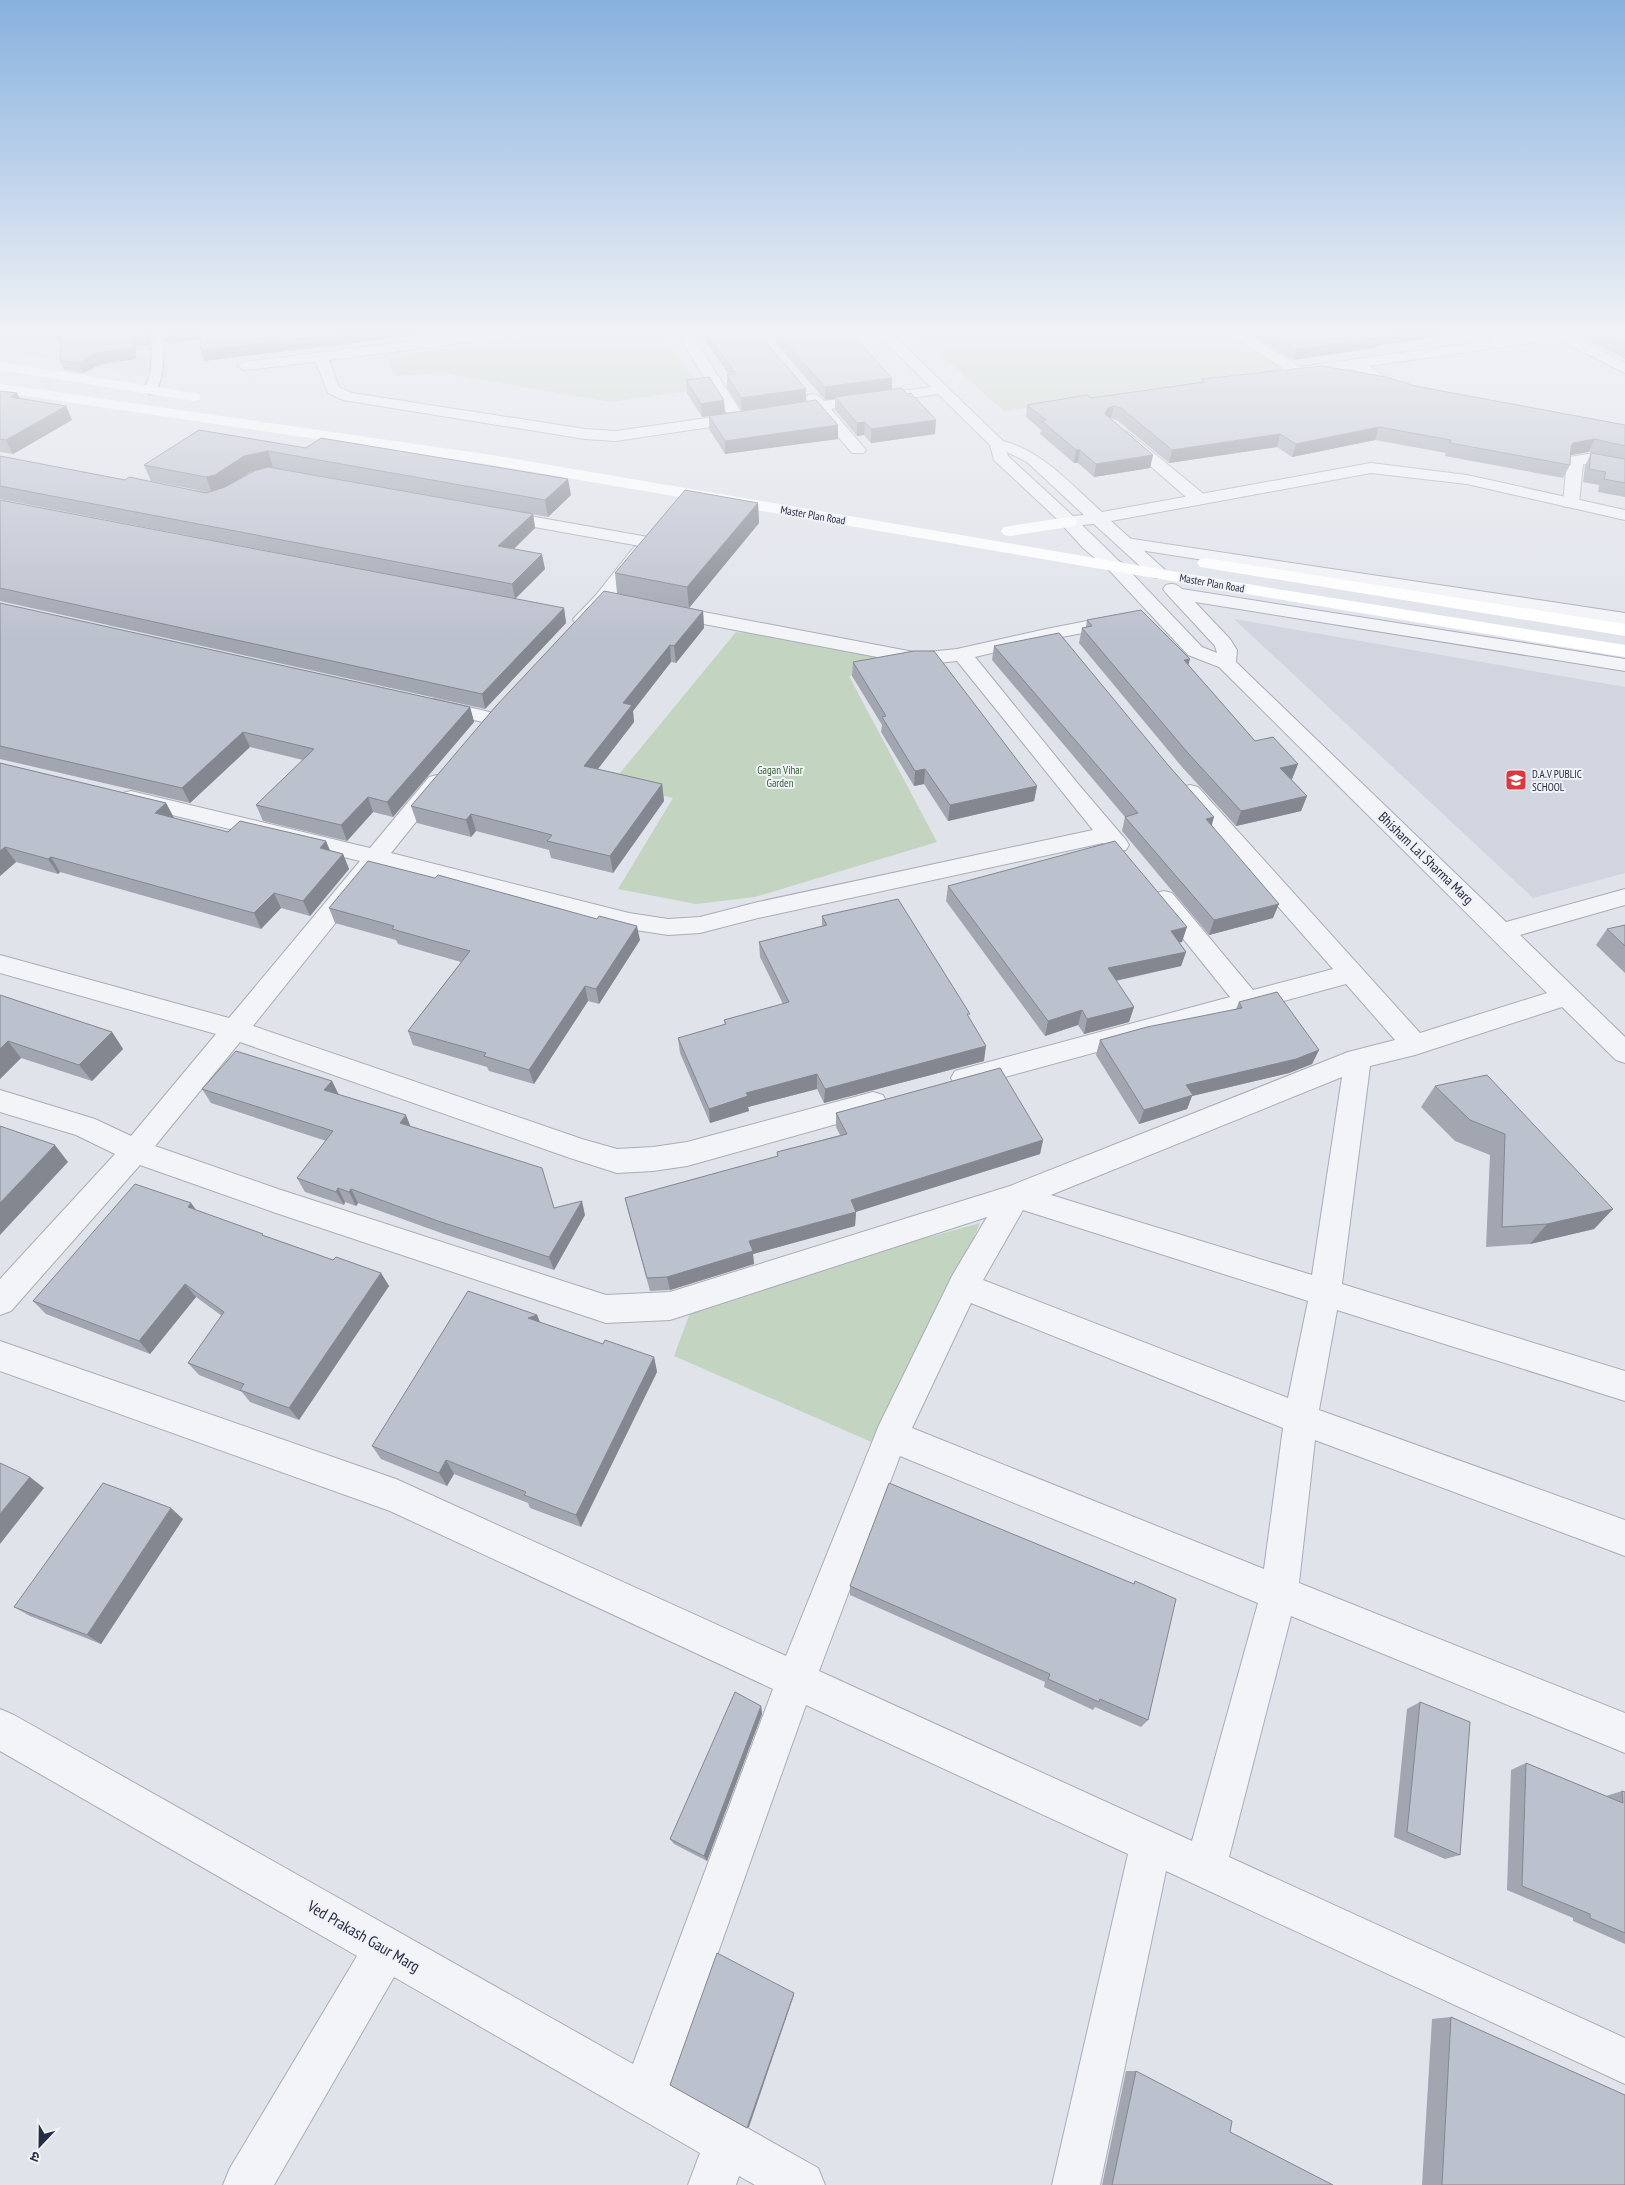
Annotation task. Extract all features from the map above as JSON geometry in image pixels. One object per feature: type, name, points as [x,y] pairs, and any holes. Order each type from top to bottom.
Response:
[{"type":"main road","name":"Master Plan Road","points":[[314,434],[492,460],[1625,651]]},
{"type":"main road","points":[[421,434],[656,472]]},
{"type":"main road","points":[[1010,531],[1069,522]]},
{"type":"main road","name":"Master Plan Road","points":[[992,528],[1089,544],[1130,547],[1625,630]]},
{"type":"street","points":[[585,434],[616,436],[629,434]]},
{"type":"street","points":[[844,434],[858,450]]},
{"type":"street","points":[[987,434],[998,444],[1015,450],[1033,460],[1158,573],[1223,643],[1227,650],[1226,663]]},
{"type":"street","points":[[1123,434],[1199,499]]},
{"type":"street","name":"Bhisham Lal Sharma Marg","points":[[998,444],[1000,457],[1069,522],[1089,544],[1115,566],[1195,651],[1226,663],[1625,1054]]},
{"type":"street","points":[[1571,503],[1575,460],[1588,459],[1625,466]]},
{"type":"street","points":[[1069,522],[1371,468],[1408,470],[1455,477],[1625,515]]},
{"type":"street","points":[[484,513],[648,542]]},
{"type":"street","points":[[572,622],[611,601],[648,542],[664,524]]},
{"type":"street","points":[[1130,547],[1625,619]]},
{"type":"street","points":[[1177,594],[1625,665]]},
{"type":"street","points":[[650,608],[919,659],[962,654],[1057,632],[1158,613]]},
{"type":"street","points":[[1057,632],[1076,654]]},
{"type":"street","points":[[962,654],[1071,790],[1110,834],[1247,1000]]},
{"type":"street","points":[[417,701],[498,710],[473,740]]},
{"type":"street","points":[[0,1300],[134,1151],[454,762]]},
{"type":"street","points":[[1173,773],[1415,1044]]},
{"type":"street","points":[[114,794],[508,889],[629,921],[668,927],[700,925],[758,910],[1110,834]]},
{"type":"street","points":[[1502,932],[1625,897]]},
{"type":"street","points":[[0,964],[233,1029],[580,1150],[617,1161],[653,1159],[687,1154],[896,1097]]},
{"type":"street","points":[[943,1084],[1351,973]]},
{"type":"street","points":[[0,1101],[85,1127],[134,1151],[276,1201],[606,1309],[670,1306],[1016,1196],[1358,1059],[1415,1044],[1567,996]]},
{"type":"street","points":[[1205,1869],[1279,1593],[1301,1419],[1325,1291],[1358,1059]]},
{"type":"street","points":[[644,2095],[796,1680],[891,1436],[963,1286],[1016,1196]]},
{"type":"street","points":[[1016,1196],[1625,1386]]},
{"type":"street","points":[[963,1286],[1301,1419],[1625,1538]]},
{"type":"street","points":[[0,1356],[396,1496],[1625,2061]]},
{"type":"street","points":[[891,1436],[1625,1733]]},
{"type":"street","name":"Ved Prakash Gaur Marg","points":[[0,1729],[802,2185]]},
{"type":"street","points":[[1076,2185],[1152,1844]]},
{"type":"street","points":[[247,2185],[386,1949]]},
{"type":"street","points":[[712,2185],[727,2142]]},
{"type":"shaded area","name":"D.A.V PUBLIC SCHOOL","points":[[1234,619],[1625,687],[1625,873],[1533,898]]},
{"type":"green space","name":"Gagan Vihar Garden","points":[[736,632],[774,635],[919,662],[849,676],[937,842],[755,897],[696,904],[618,889],[673,798],[611,784]]},
{"type":"green space","points":[[980,1223],[883,1447],[674,1356],[694,1302]]},
{"type":"building","points":[[0,434],[17,434],[6,440],[0,439]]},
{"type":"building","points":[[193,434],[223,434],[306,448],[321,438],[568,479],[545,500],[268,451],[244,456],[215,475],[206,477],[144,465]]},
{"type":"building","points":[[720,434],[775,434],[725,441]]},
{"type":"building","points":[[1057,434],[1128,434],[1153,455],[1096,464],[1080,450],[1076,450]]},
{"type":"building","points":[[1153,434],[1345,434],[1296,444],[1280,434],[1172,450]]},
{"type":"building","points":[[1418,434],[1625,434],[1625,446],[1595,439],[1573,443],[1570,465],[1450,443],[1451,440]]},
{"type":"building","points":[[1591,453],[1625,459],[1625,483],[1604,479],[1606,472],[1589,469]]},
{"type":"building","points":[[0,456],[125,480],[129,477],[206,493],[225,487],[254,471],[268,467],[533,514],[498,546],[542,554],[512,584],[0,486]]},
{"type":"building","points":[[685,490],[758,503],[687,587],[615,573]]},
{"type":"building","points":[[0,500],[564,608],[482,694],[0,588]]},
{"type":"building","points":[[604,591],[703,611],[674,646],[670,645],[623,703],[632,705],[584,766],[662,784],[610,856],[547,841],[552,835],[471,814],[466,820],[411,806],[496,706]]},
{"type":"building","points":[[0,603],[470,707],[387,802],[368,797],[341,825],[256,805],[314,749],[243,732],[182,788],[0,746]]},
{"type":"building","points":[[1141,610],[1190,659],[1184,660],[1255,741],[1273,737],[1298,764],[1280,768],[1307,796],[1241,811],[1187,752],[1082,628],[1092,626],[1087,620]]},
{"type":"building","points":[[1059,633],[1168,765],[1214,817],[1206,819],[1279,904],[1214,920],[1125,817],[1138,813],[994,646]]},
{"type":"building","points":[[914,651],[934,651],[1037,786],[950,805],[925,769],[915,771],[882,717],[886,716],[853,662]]},
{"type":"building","points":[[0,763],[166,803],[155,813],[228,832],[240,821],[326,841],[320,848],[343,854],[303,901],[274,893],[254,913],[51,857],[48,859],[5,847],[0,851]]},
{"type":"building","points":[[1115,841],[1187,927],[1171,931],[1186,952],[1108,968],[1134,1007],[1087,1019],[1082,1010],[1048,1021],[948,886]]},
{"type":"building","points":[[368,861],[435,878],[438,875],[597,919],[599,916],[637,926],[596,989],[585,986],[529,1070],[484,1056],[486,1053],[408,1031],[470,951],[392,929],[394,926],[329,908]]},
{"type":"building","points":[[898,899],[970,1014],[967,1014],[986,1046],[825,1089],[817,1074],[746,1093],[748,1096],[709,1109],[678,1038],[726,1024],[724,1020],[789,1002],[759,942],[827,925],[822,916]]},
{"type":"building","points":[[1625,925],[1625,946],[1607,929]]},
{"type":"building","points":[[1277,992],[1319,1050],[1296,1059],[1186,1085],[1193,1095],[1144,1110],[1100,1040],[1147,1027],[1242,1008],[1239,1002]]},
{"type":"building","points":[[0,995],[112,1032],[79,1065],[8,1041],[0,1049]]},
{"type":"building","points":[[236,1051],[332,1081],[324,1090],[406,1115],[400,1123],[542,1168],[554,1208],[582,1201],[549,1257],[438,1221],[351,1189],[349,1192],[338,1188],[336,1192],[297,1178],[333,1131],[202,1089]]},
{"type":"building","points":[[1000,1068],[1043,1140],[851,1200],[856,1212],[749,1241],[753,1251],[667,1277],[647,1278],[625,1198],[778,1156],[777,1152],[847,1134],[836,1113]]},
{"type":"building","points":[[1487,1075],[1613,1209],[1547,1224],[1502,1227],[1505,1134],[1470,1120],[1435,1086]]},
{"type":"building","points":[[0,1126],[55,1145],[0,1203]]},
{"type":"building","points":[[135,1184],[191,1203],[188,1207],[262,1235],[333,1260],[336,1257],[381,1273],[289,1408],[240,1390],[244,1384],[188,1363],[224,1312],[185,1284],[139,1341],[33,1301]]},
{"type":"building","points":[[468,1291],[537,1315],[528,1318],[603,1344],[605,1340],[654,1357],[576,1515],[524,1495],[526,1492],[446,1460],[439,1473],[372,1446]]},
{"type":"building","points":[[0,1463],[30,1477],[0,1514]]},
{"type":"building","points":[[103,1483],[171,1508],[87,1635],[14,1607]]},
{"type":"building","points":[[889,1483],[1134,1584],[1135,1581],[1176,1599],[1148,1720],[1100,1699],[1099,1702],[1048,1679],[1050,1674],[850,1586]]},
{"type":"building","points":[[735,1692],[761,1706],[704,1856],[670,1839]]},
{"type":"building","points":[[1420,1702],[1470,1722],[1460,1855],[1407,1832]]},
{"type":"building","points":[[1526,1763],[1623,1803],[1622,1791],[1625,1792],[1625,1933],[1590,1918],[1590,1914],[1522,1886]]},
{"type":"building","points":[[717,1953],[794,1993],[747,2128],[670,2085]]},
{"type":"building","points":[[1451,2017],[1625,2095],[1625,2185],[1442,2185]]},
{"type":"building","points":[[1136,2071],[1232,2121],[1230,2132],[1333,2185],[1112,2185]]},
{"type":"place","name":"D.A.V PUBLIC SCHOOL","points":[[1516,780]]}]
